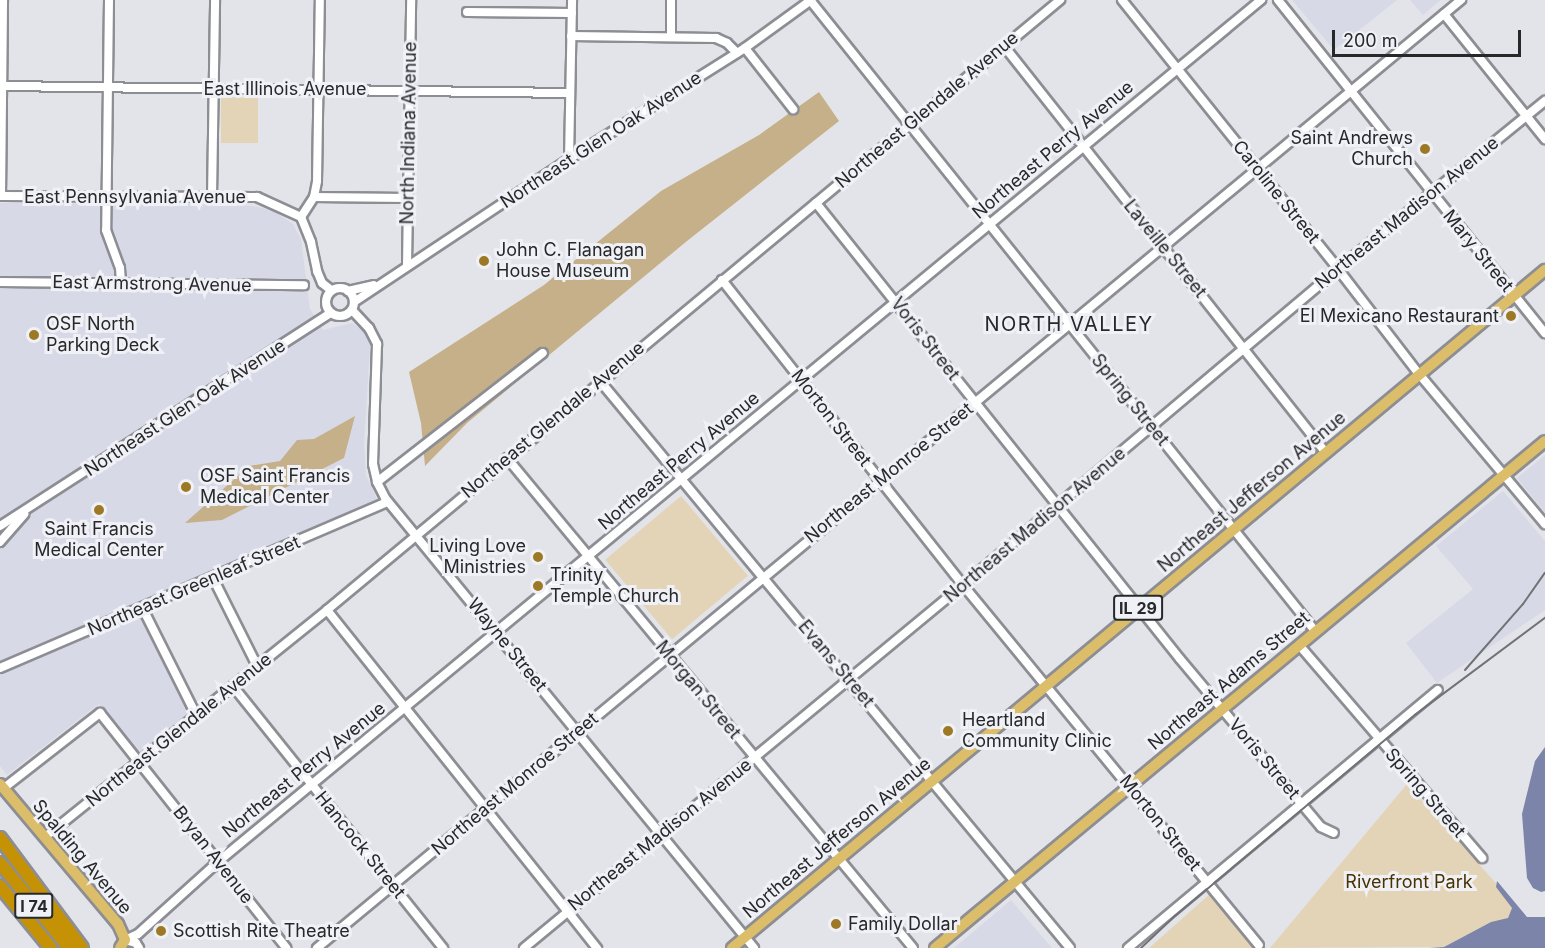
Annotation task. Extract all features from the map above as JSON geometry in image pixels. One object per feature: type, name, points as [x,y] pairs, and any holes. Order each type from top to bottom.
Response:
[{"type":"highway","points":[[0,838],[82,948]]},
{"type":"highway","name":"I 74","points":[[0,863],[69,948]]},
{"type":"highway","name":"I 74","points":[[0,886],[51,948]]},
{"type":"highway","points":[[0,897],[45,948]]},
{"type":"main road","name":"Northeast Jefferson Avenue","points":[[732,948],[1139,606],[1545,270]]},
{"type":"main road","name":"Northeast Adams Street","points":[[935,948],[1545,441]]},
{"type":"main road","name":"Spalding Avenue","points":[[2,786],[118,924],[123,944]]},
{"type":"street","points":[[1,196],[3,0]]},
{"type":"street","points":[[109,0],[106,230],[120,268],[121,284]]},
{"type":"street","points":[[212,197],[215,0]]},
{"type":"street","points":[[320,0],[317,181],[314,196],[301,217],[311,242],[320,277],[331,290]]},
{"type":"street","name":"North Indiana Avenue","points":[[407,266],[411,0]]},
{"type":"street","points":[[569,160],[572,0]]},
{"type":"street","points":[[671,0],[671,37]]},
{"type":"street","name":"Northeast Glen Oak Avenue","points":[[353,306],[407,266],[741,51],[811,0]]},
{"type":"street","name":"Spring Street","points":[[811,0],[1315,632]]},
{"type":"street","name":"Northeast Glendale Avenue","points":[[45,837],[327,610],[1060,0]]},
{"type":"street","name":"Caroline Street","points":[[1122,0],[1338,269],[1419,374],[1545,524]]},
{"type":"street","name":"Northeast Perry Avenue","points":[[123,944],[138,934],[219,861],[1261,0]]},
{"type":"street","name":"Mary Street","points":[[1278,0],[1545,333]]},
{"type":"street","name":"Northeast Monroe Street","points":[[317,948],[1461,0]]},
{"type":"street","points":[[467,12],[572,13]]},
{"type":"street","points":[[1444,14],[1545,139]]},
{"type":"street","points":[[572,36],[716,38],[741,51],[793,109]]},
{"type":"street","name":"Laveille Street","points":[[1004,46],[1326,453]]},
{"type":"street","name":"East Illinois Avenue","points":[[1,86],[570,93]]},
{"type":"street","name":"Northeast Madison Avenue","points":[[524,948],[963,585],[1338,269],[1545,101]]},
{"type":"street","points":[[570,116],[576,144],[586,146],[598,141]]},
{"type":"street","name":"East Pennsylvania Avenue","points":[[1,196],[257,197],[301,217]]},
{"type":"street","points":[[314,196],[408,198]]},
{"type":"street","name":"Voris Street","points":[[816,203],[1222,709],[1321,827],[1334,833]]},
{"type":"street","name":"Northeast Glen Oak Avenue","points":[[348,291],[362,289],[390,278]]},
{"type":"street","name":"Morton Street","points":[[722,280],[879,481],[1259,945]]},
{"type":"street","name":"East Armstrong Avenue","points":[[0,282],[304,285]]},
{"type":"street","points":[[340,288],[348,291],[353,306],[342,316],[330,313],[325,301],[331,290],[340,288]]},
{"type":"street","name":"Wayne Street","points":[[353,306],[377,344],[373,459],[376,482],[388,502],[754,948]]},
{"type":"street","name":"Northeast Glen Oak Avenue","points":[[0,526],[330,313]]},
{"type":"street","points":[[376,482],[543,353]]},
{"type":"street","name":"Evans Street","points":[[600,381],[1016,880],[1070,948]]},
{"type":"street","name":"Morgan Street","points":[[507,458],[913,948]]},
{"type":"street","name":"Northeast Glen Oak Avenue","points":[[0,542],[19,518],[38,502]]},
{"type":"street","name":"Northeast Greenleaf Street","points":[[0,668],[143,609],[388,502]]},
{"type":"street","points":[[213,578],[257,666]]},
{"type":"street","points":[[143,609],[196,715]]},
{"type":"street","points":[[327,610],[597,948]]},
{"type":"street","name":"Spring Street","points":[[1299,645],[1377,740],[1482,858]]},
{"type":"street","name":"Hancock Street","points":[[233,686],[443,948]]},
{"type":"street","points":[[1128,948],[1438,690]]},
{"type":"street","name":"Bryan Avenue","points":[[2,786],[99,713],[286,948]]},
{"type":"street","name":"Spalding Avenue","points":[[123,944],[135,943],[139,948]]},
{"type":"shaded area","points":[[1292,0],[1397,0],[1334,50]]},
{"type":"shaded area","points":[[1410,0],[1441,0],[1423,15]]},
{"type":"shaded area","points":[[819,92],[839,121],[687,241],[467,423],[425,466],[421,423],[409,372],[544,285],[661,191],[759,135]]},
{"type":"shaded area","name":"OSF Saint Francis Medical Center","points":[[0,203],[235,204],[259,207],[277,213],[293,224],[301,239],[310,309],[323,330],[352,323],[364,331],[370,345],[364,446],[366,475],[377,499],[137,604],[189,715],[139,752],[99,704],[7,775],[0,766]]},
{"type":"shaded area","points":[[355,416],[344,458],[222,520],[185,523],[249,466],[280,461],[297,440],[314,439]]},
{"type":"shaded area","points":[[1545,455],[1545,513],[1517,478]]},
{"type":"shaded area","points":[[1503,491],[1545,541],[1545,610],[1437,683],[1406,643],[1473,589],[1436,546]]},
{"type":"shaded area","points":[[1011,900],[1052,948],[954,948]]},
{"type":"green space","points":[[221,96],[258,96],[258,143],[221,143]]},
{"type":"green space","points":[[681,496],[748,576],[672,639],[605,560]]},
{"type":"green space","name":"Riverfront Park","points":[[1407,784],[1495,882],[1512,908],[1508,919],[1491,922],[1444,947],[1270,948]]},
{"type":"green space","points":[[1211,893],[1255,948],[1149,948]]},
{"type":"water","points":[[1545,747],[1545,891],[1541,892],[1533,888],[1527,878],[1522,814],[1535,761]]},
{"type":"water","points":[[1497,881],[1527,917],[1545,917],[1545,948],[1429,948],[1444,947],[1491,922],[1508,918],[1512,908],[1496,887]]},
{"type":"railway","points":[[1465,670],[1523,604],[1545,573]]},
{"type":"railway","points":[[1141,948],[1175,916],[1416,714],[1545,618]]},
{"type":"place","name":"Saint Andrews Church","points":[[1425,149]]},
{"type":"place","name":"John C. Flanagan House Museum","points":[[484,261]]},
{"type":"place","name":"El Mexicano Restaurant","points":[[1511,316]]},
{"type":"place","name":"OSF North Parking Deck","points":[[34,335]]},
{"type":"place","name":"OSF Saint Francis Medical Center","points":[[186,487]]},
{"type":"place","name":"Saint Francis Medical Center","points":[[99,510]]},
{"type":"place","name":"Living Love Ministries","points":[[538,557]]},
{"type":"place","name":"Trinity Temple Church","points":[[538,586]]},
{"type":"place","name":"Heartland Community Clinic","points":[[948,731]]},
{"type":"place","name":"Family Dollar","points":[[836,924]]},
{"type":"place","name":"Scottish Rite Theatre","points":[[161,931]]},
{"type":"district","name":"NORTH VALLEY","points":[[1069,324]]}]
